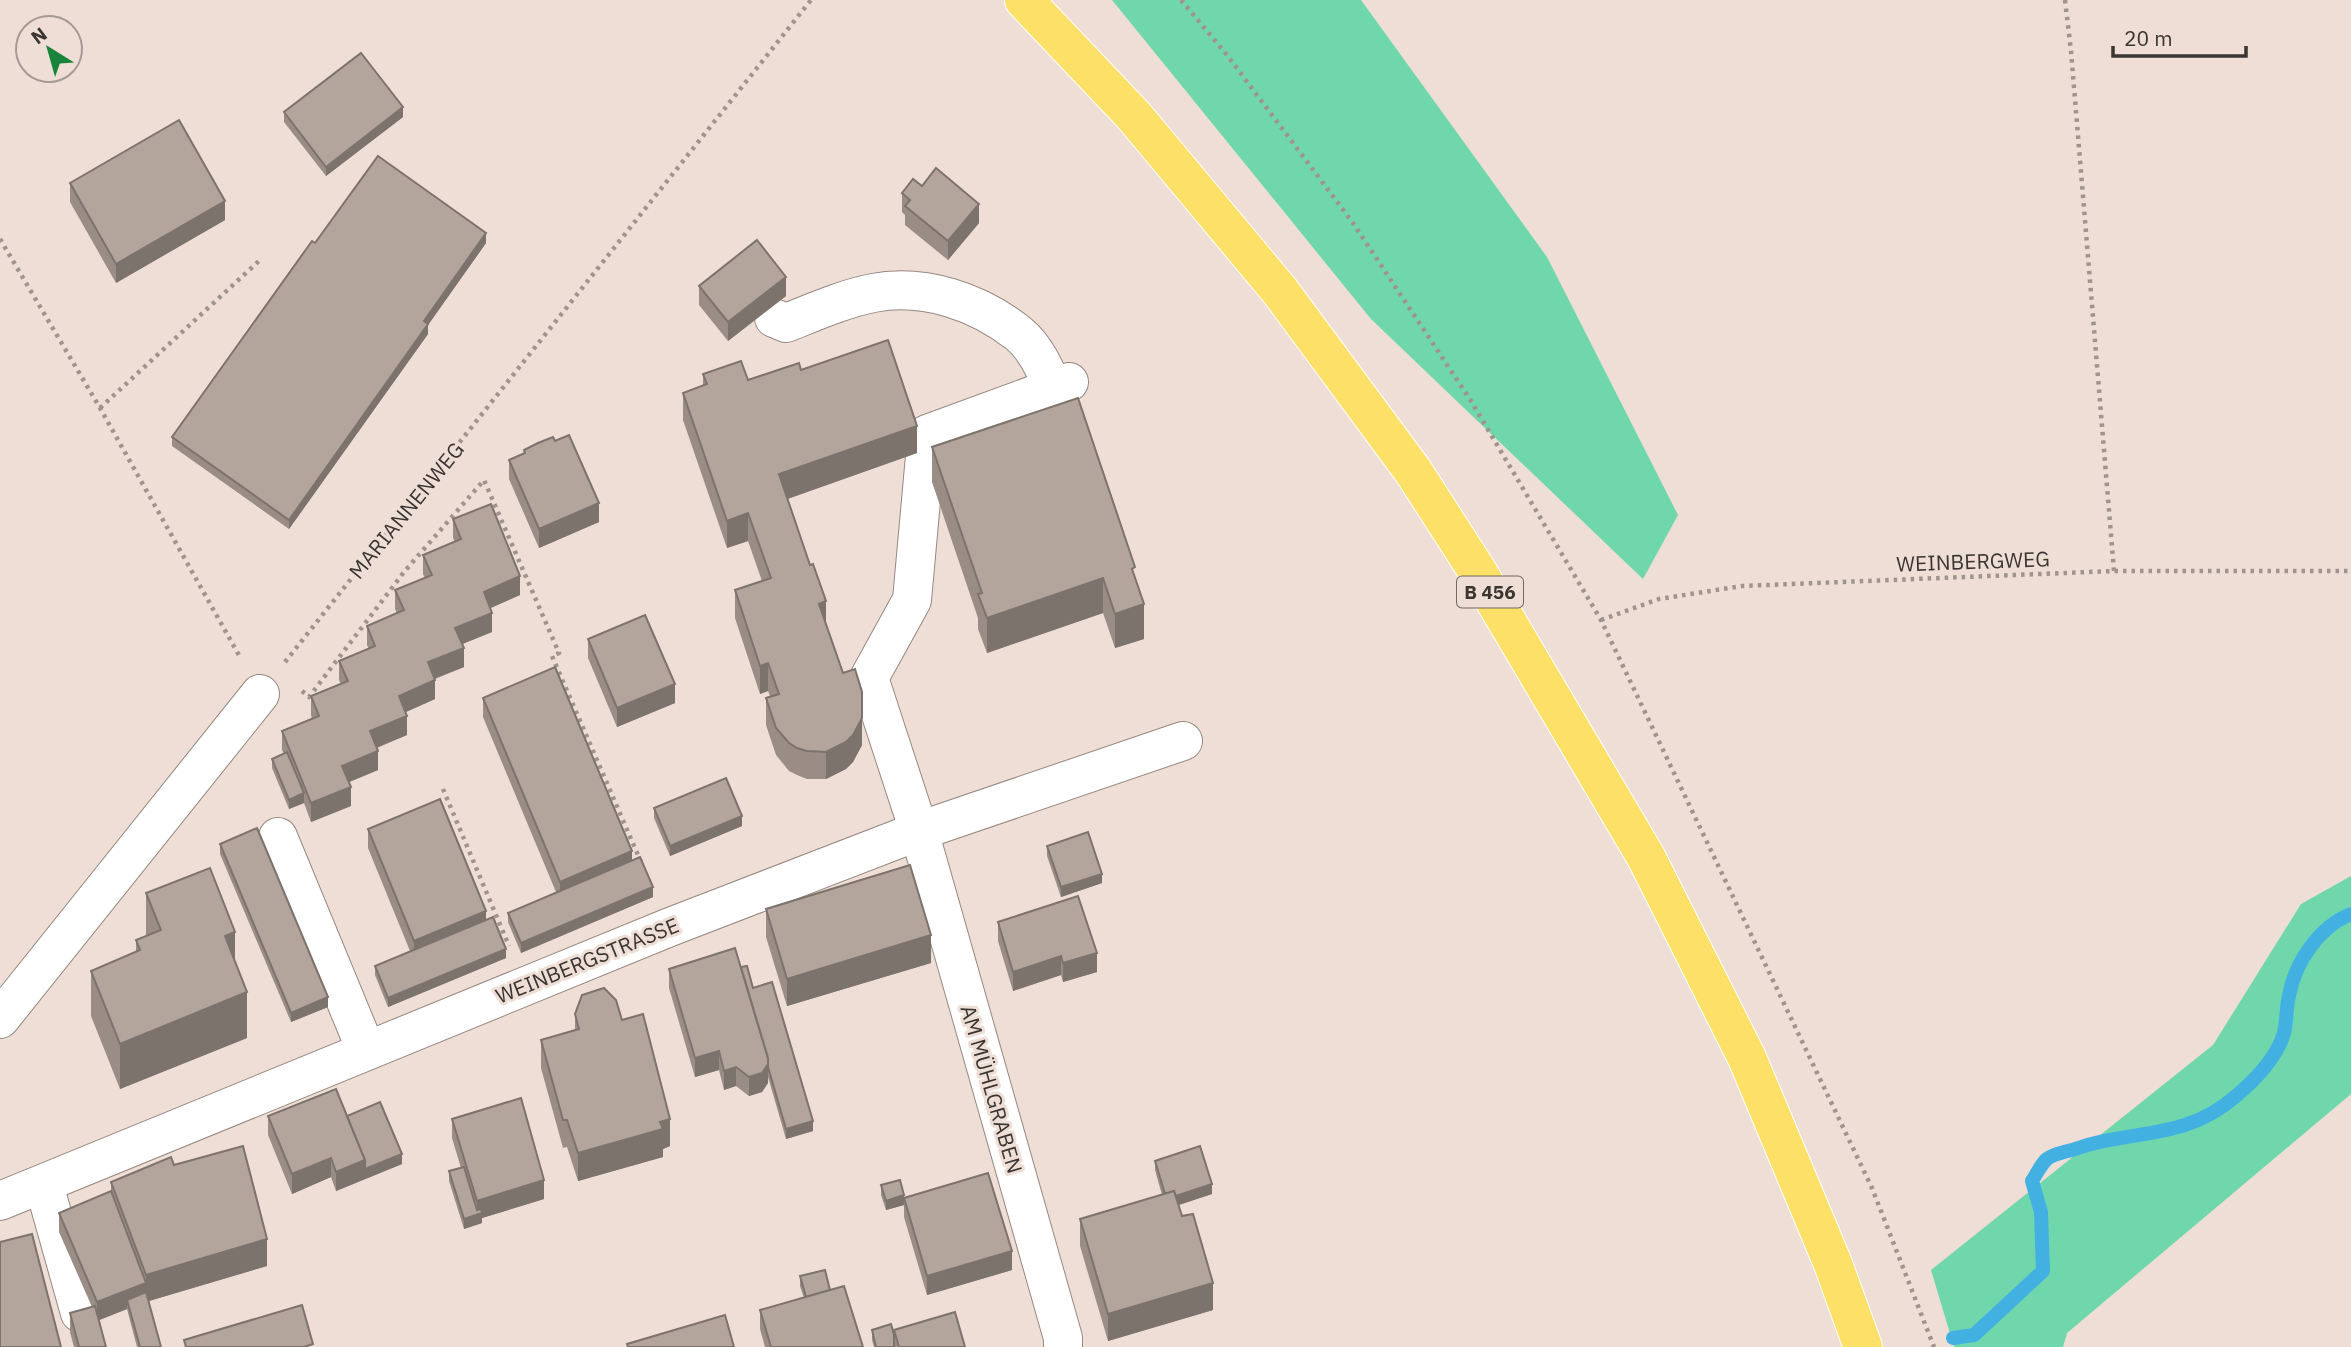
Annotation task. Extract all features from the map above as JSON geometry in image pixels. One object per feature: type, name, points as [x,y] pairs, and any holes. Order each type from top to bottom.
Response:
[{"type":"main road","name":"B 456","points":[[1024,0],[1134,116],[1280,291],[1413,471],[1476,569],[1646,857],[1746,1058],[1833,1264],[1863,1347]]},
{"type":"street","name":"AM MÜHLGRABEN","points":[[774,318],[786,323],[835,304],[874,293],[911,291],[947,295],[988,315],[1020,335],[1061,385],[927,434],[912,600],[869,678],[919,831],[1063,1338],[1063,1347]]},
{"type":"street","points":[[0,1018],[260,694]]},
{"type":"street","name":"WEINBERGSTRASSE","points":[[0,1202],[670,927],[919,831],[1183,741]]},
{"type":"street","points":[[278,837],[366,1050]]},
{"type":"street","points":[[44,1185],[80,1314]]},
{"type":"path","name":"MARIANNENWEG","points":[[260,694],[811,0]]},
{"type":"path","points":[[1181,0],[1227,55],[1353,223],[1471,401],[1601,620],[1872,1188],[1934,1347]]},
{"type":"path","points":[[2065,0],[2114,571]]},
{"type":"path","points":[[0,239],[100,408],[260,694]]},
{"type":"path","points":[[100,408],[260,260]]},
{"type":"path","points":[[309,697],[404,572],[484,480],[559,653],[552,656],[643,865]]},
{"type":"path","name":"WEINBERGWEG","points":[[1601,620],[1658,599],[1742,586],[2114,571],[2351,571]]},
{"type":"path","points":[[443,789],[526,986]]},
{"type":"green space","points":[[1112,0],[1361,0],[1547,257],[1678,515],[1643,579],[1371,319]]},
{"type":"green space","points":[[2351,876],[2351,1094],[2067,1333],[2063,1347],[1954,1347],[1931,1270],[2213,1045],[2301,904]]},
{"type":"building","points":[[361,53],[403,107],[326,167],[284,112]]},
{"type":"building","points":[[179,120],[225,201],[116,264],[70,183]]},
{"type":"building","points":[[378,156],[486,233],[424,321],[428,324],[289,520],[172,437],[312,241],[315,243]]},
{"type":"building","points":[[936,168],[979,204],[948,241],[905,206],[910,200],[902,193],[913,179],[922,186]]},
{"type":"building","points":[[757,240],[786,277],[728,322],[699,286]]},
{"type":"building","points":[[888,340],[917,426],[779,474],[810,565],[813,564],[826,601],[819,604],[843,673],[855,669],[862,692],[862,718],[853,735],[846,742],[826,752],[807,751],[789,743],[776,728],[766,698],[779,694],[768,663],[760,666],[735,590],[771,578],[748,513],[727,521],[683,393],[707,384],[703,374],[741,361],[748,380],[799,363],[801,370]]},
{"type":"building","points":[[1078,398],[1135,567],[1132,569],[1144,604],[1115,614],[1103,578],[987,618],[978,594],[982,593],[932,447]]},
{"type":"building","points":[[569,435],[599,503],[539,529],[509,460],[538,443],[553,437],[555,441]]},
{"type":"building","points":[[491,504],[520,576],[484,592],[492,613],[455,628],[464,648],[428,662],[435,680],[399,696],[407,716],[370,731],[378,751],[342,766],[351,787],[311,803],[282,731],[319,716],[311,696],[348,681],[339,661],[375,646],[367,626],[404,610],[395,590],[432,575],[423,555],[461,539],[453,519]]},
{"type":"building","points":[[645,615],[675,684],[617,708],[588,639]]},
{"type":"building","points":[[555,667],[632,851],[560,882],[483,698]]},
{"type":"building","points":[[287,752],[304,793],[289,800],[272,759]]},
{"type":"building","points":[[726,778],[742,816],[670,846],[654,808]]},
{"type":"building","points":[[440,799],[486,911],[414,941],[368,829]]},
{"type":"building","points":[[257,828],[328,997],[291,1013],[220,844]]},
{"type":"building","points":[[1088,832],[1102,874],[1061,887],[1047,846]]},
{"type":"building","points":[[640,857],[653,887],[521,943],[508,913]]},
{"type":"building","points":[[910,865],[931,935],[787,979],[766,909]]},
{"type":"building","points":[[210,868],[235,932],[225,936],[247,992],[120,1044],[91,971],[140,950],[136,940],[161,930],[146,893]]},
{"type":"building","points":[[1078,896],[1097,953],[1063,963],[1061,956],[1013,972],[998,922]]},
{"type":"building","points":[[493,917],[506,949],[388,998],[375,966]]},
{"type":"building","points":[[735,948],[768,1058],[768,1064],[762,1073],[749,1077],[736,1067],[724,1071],[719,1051],[695,1058],[669,969]]},
{"type":"building","points":[[747,966],[753,988],[772,982],[813,1121],[786,1129],[741,967]]},
{"type":"building","points":[[604,988],[616,1000],[622,1020],[643,1014],[670,1119],[660,1122],[663,1129],[578,1153],[567,1120],[563,1120],[541,1040],[579,1029],[575,1014],[582,995]]},
{"type":"building","points":[[336,1089],[365,1160],[336,1172],[331,1158],[292,1174],[268,1116]]},
{"type":"building","points":[[521,1098],[544,1180],[477,1201],[452,1119]]},
{"type":"building","points":[[380,1102],[402,1154],[365,1169],[365,1160],[347,1116]]},
{"type":"building","points":[[243,1146],[267,1239],[146,1275],[111,1182],[171,1157],[174,1165]]},
{"type":"building","points":[[1200,1146],[1212,1184],[1176,1196],[1174,1191],[1165,1194],[1155,1161]]},
{"type":"building","points":[[464,1167],[477,1210],[481,1209],[482,1213],[464,1219],[449,1171]]},
{"type":"building","points":[[988,1173],[1012,1251],[927,1276],[904,1198]]},
{"type":"building","points":[[900,1180],[904,1195],[886,1201],[881,1185]]},
{"type":"building","points":[[111,1191],[146,1283],[97,1302],[59,1213]]},
{"type":"building","points":[[1174,1191],[1182,1216],[1193,1214],[1213,1283],[1108,1314],[1080,1219]]},
{"type":"building","points":[[32,1234],[61,1347],[0,1347],[0,1242]]},
{"type":"building","points":[[825,1270],[830,1290],[806,1297],[800,1276]]},
{"type":"building","points":[[844,1286],[863,1347],[771,1347],[760,1310]]},
{"type":"building","points":[[146,1292],[161,1347],[140,1347],[127,1300]]},
{"type":"building","points":[[302,1305],[313,1344],[304,1347],[186,1347],[184,1340]]},
{"type":"building","points":[[95,1306],[106,1347],[79,1347],[70,1313]]},
{"type":"building","points":[[955,1312],[965,1347],[899,1347],[894,1330]]},
{"type":"building","points":[[725,1315],[734,1347],[628,1347],[627,1344]]},
{"type":"building","points":[[891,1324],[894,1347],[876,1347],[872,1330]]},
{"type":"waterway","points":[[1953,1338],[1974,1335],[2043,1271],[2041,1212],[2032,1181],[2045,1161],[2056,1154],[2094,1143],[2177,1128],[2216,1111],[2236,1096],[2265,1068],[2281,1042],[2292,983],[2310,947],[2329,928],[2351,914]]}]
